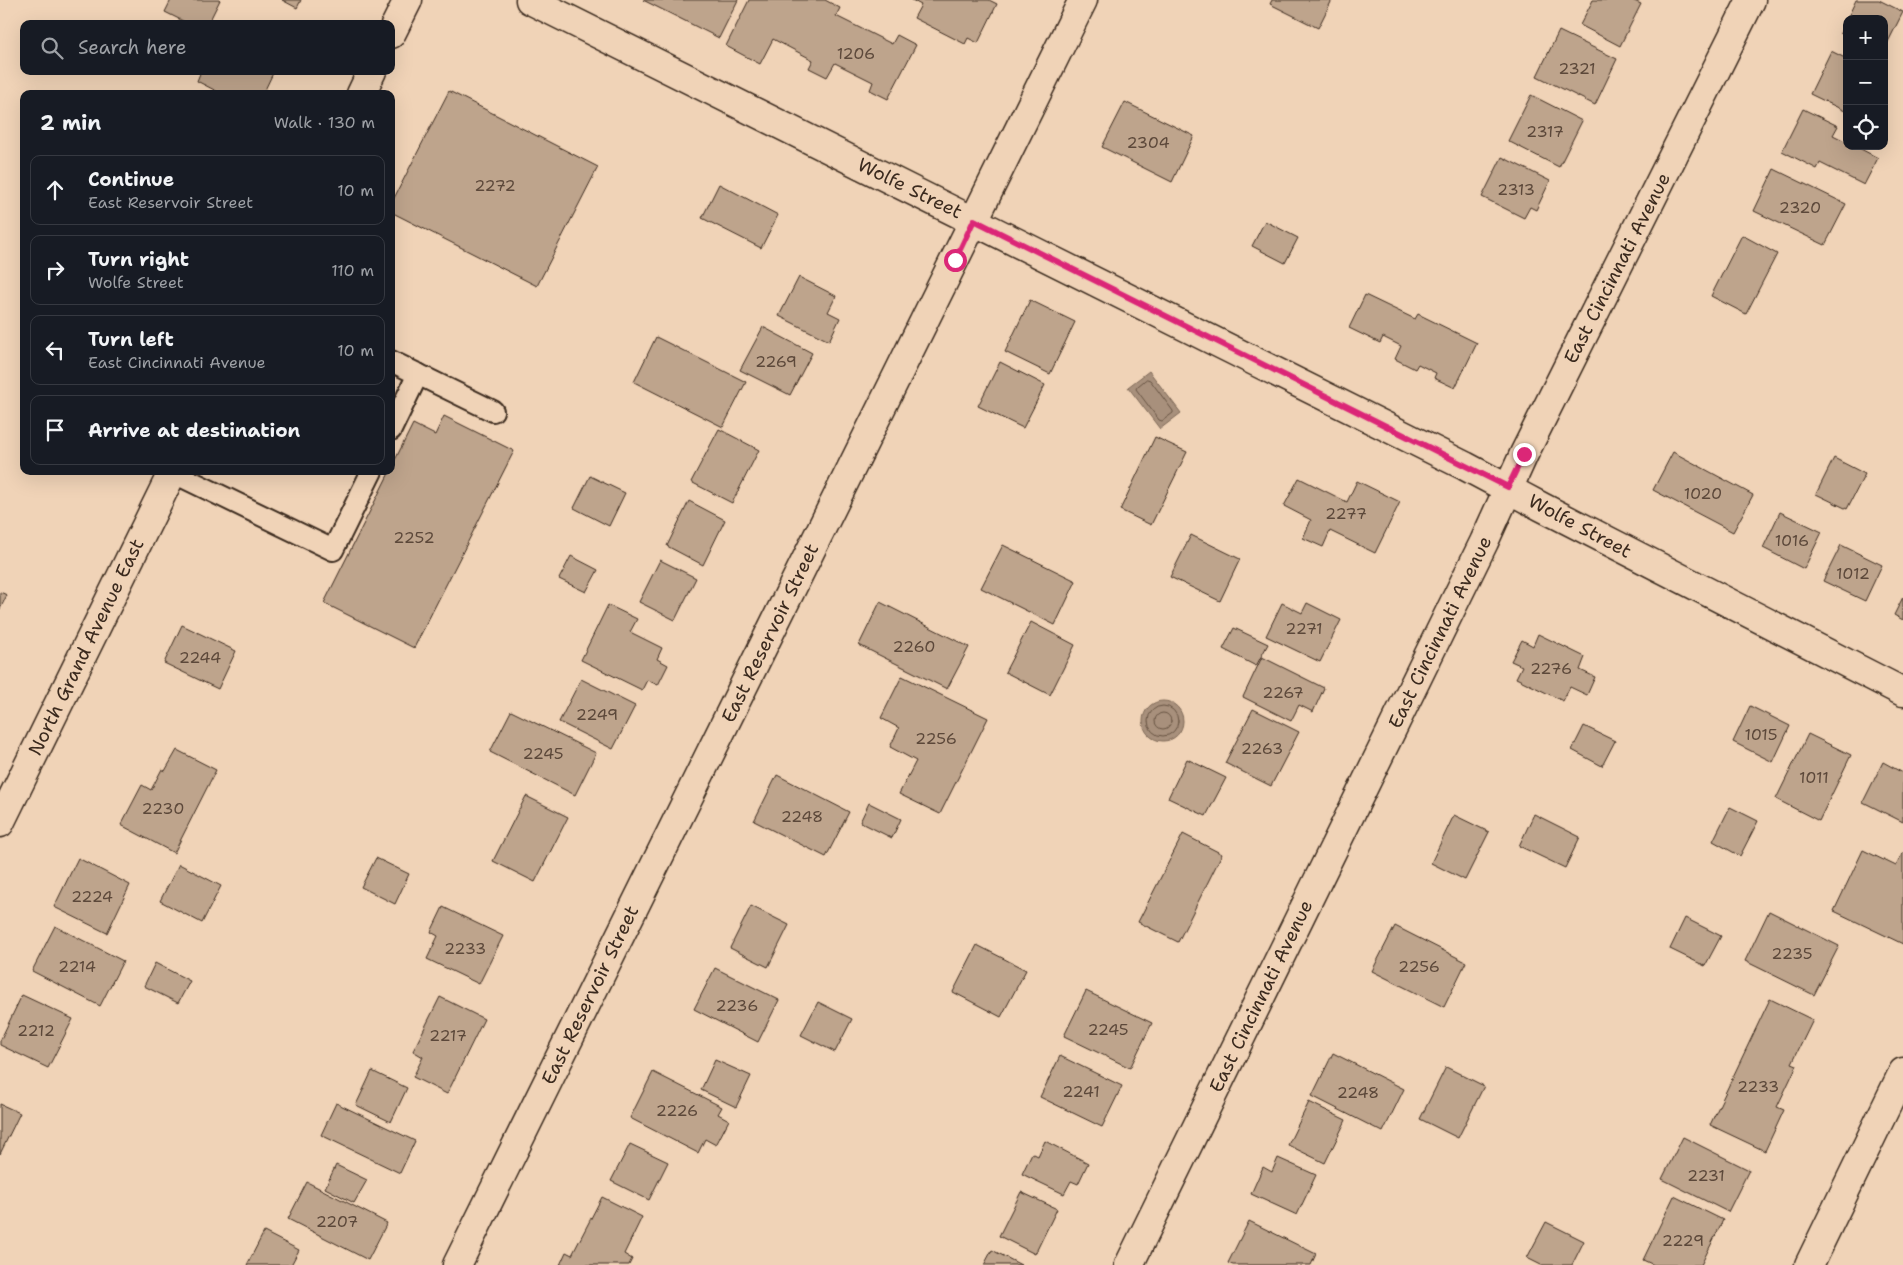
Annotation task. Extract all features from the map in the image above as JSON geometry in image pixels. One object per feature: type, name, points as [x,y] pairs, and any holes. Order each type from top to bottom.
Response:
[{"type":"street","points":[[395,26],[408,0]]},
{"type":"street","name":"Wolfe Street","points":[[530,0],[1508,487],[1542,507],[1903,692]]},
{"type":"street","name":"East Reservoir Street","points":[[456,1265],[1083,0]]},
{"type":"street","name":"East Cincinnati Avenue","points":[[1129,1265],[1484,542],[1508,487],[1751,0]]},
{"type":"street","points":[[363,90],[370,75]]},
{"type":"street","name":"North Grand Avenue East","points":[[0,823],[171,475]]},
{"type":"street","points":[[1809,1265],[1903,1072]]},
{"type":"lane","points":[[395,363],[493,410]]},
{"type":"lane","points":[[395,422],[418,374]]},
{"type":"lane","points":[[178,475],[333,550],[370,475]]},
{"type":"water","points":[[1149,371],[1181,413],[1160,429],[1128,387]]},
{"type":"water","points":[[1163,701],[1177,707],[1183,721],[1177,735],[1163,741],[1149,735],[1143,721],[1149,707]]},
{"type":"building","points":[[171,0],[220,0],[210,20],[181,20],[165,12]]},
{"type":"building","points":[[282,0],[301,0],[297,8]]},
{"type":"building","points":[[643,0],[738,0],[719,38]]},
{"type":"building","points":[[749,0],[825,0],[840,8],[836,16],[892,44],[897,35],[916,45],[888,99],[870,90],[873,82],[835,63],[827,77],[809,68],[813,60],[773,39],[760,64],[726,46]]},
{"type":"building","points":[[912,0],[989,0],[997,4],[978,43],[968,38],[965,44],[914,18],[921,5]]},
{"type":"building","points":[[1272,0],[1332,0],[1318,28],[1270,4]]},
{"type":"building","points":[[1593,0],[1632,0],[1641,4],[1620,46],[1580,25]]},
{"type":"building","points":[[1856,0],[1879,0],[1903,12],[1888,42],[1888,15],[1849,15]]},
{"type":"building","points":[[1559,31],[1617,59],[1595,105],[1537,76]]},
{"type":"building","points":[[1831,51],[1843,57],[1843,110],[1810,94]]},
{"type":"building","points":[[199,75],[272,75],[265,90],[214,90],[197,81]]},
{"type":"building","points":[[449,91],[598,167],[537,286],[395,214],[395,196]]},
{"type":"building","points":[[1531,95],[1582,121],[1559,167],[1508,141]]},
{"type":"building","points":[[1125,102],[1194,136],[1172,182],[1102,147]]},
{"type":"building","points":[[1803,109],[1838,126],[1833,135],[1843,140],[1843,150],[1863,150],[1878,158],[1864,185],[1820,163],[1817,169],[1782,151]]},
{"type":"building","points":[[1502,157],[1550,181],[1536,210],[1530,207],[1524,218],[1482,197]]},
{"type":"building","points":[[1774,169],[1846,204],[1825,245],[1754,211]]},
{"type":"building","points":[[719,184],[778,215],[761,248],[702,218]]},
{"type":"building","points":[[1265,221],[1298,238],[1285,263],[1252,246]]},
{"type":"building","points":[[1742,235],[1777,254],[1746,314],[1711,296]]},
{"type":"building","points":[[799,277],[836,296],[828,312],[840,318],[829,341],[779,316]]},
{"type":"building","points":[[1365,295],[1415,319],[1418,314],[1477,343],[1455,388],[1434,378],[1436,373],[1418,364],[1415,369],[1395,359],[1401,346],[1383,337],[1380,343],[1349,328]]},
{"type":"building","points":[[1030,300],[1075,322],[1050,374],[1005,352]]},
{"type":"building","points":[[763,327],[812,353],[790,395],[740,370]]},
{"type":"building","points":[[656,337],[746,382],[723,427],[634,382]]},
{"type":"building","points":[[1000,362],[1045,385],[1023,428],[978,406]]},
{"type":"building","points":[[444,416],[514,451],[414,648],[324,603],[388,475],[395,475],[395,460],[413,424],[435,435]]},
{"type":"building","points":[[719,429],[759,450],[732,503],[691,482]]},
{"type":"building","points":[[1155,437],[1187,452],[1151,525],[1120,510]]},
{"type":"building","points":[[1673,452],[1753,495],[1733,532],[1653,490]]},
{"type":"building","points":[[1834,458],[1865,474],[1847,509],[1816,494]]},
{"type":"building","points":[[590,476],[625,493],[609,526],[574,508]]},
{"type":"building","points":[[1299,478],[1347,502],[1357,481],[1400,502],[1375,553],[1330,531],[1323,547],[1303,538],[1311,520],[1284,506]]},
{"type":"building","points":[[689,501],[725,520],[703,565],[667,546]]},
{"type":"building","points":[[1780,512],[1822,532],[1804,569],[1763,548]]},
{"type":"building","points":[[1191,535],[1240,559],[1220,601],[1170,577]]},
{"type":"building","points":[[1003,545],[1076,581],[1055,625],[981,588]]},
{"type":"building","points":[[1841,545],[1882,565],[1865,601],[1823,581]]},
{"type":"building","points":[[571,556],[598,570],[586,592],[559,579]]},
{"type":"building","points":[[660,560],[696,578],[675,620],[639,602]]},
{"type":"building","points":[[0,592],[7,595],[0,609]]},
{"type":"building","points":[[1903,597],[1903,620],[1894,615]]},
{"type":"building","points":[[880,602],[969,647],[947,689],[859,645]]},
{"type":"building","points":[[1282,603],[1302,613],[1307,603],[1341,620],[1320,662],[1266,636]]},
{"type":"building","points":[[608,605],[637,619],[630,632],[662,648],[657,659],[668,665],[658,685],[647,680],[642,690],[581,660]]},
{"type":"building","points":[[1031,622],[1075,645],[1050,695],[1005,672]]},
{"type":"building","points":[[182,625],[236,651],[218,689],[164,663]]},
{"type":"building","points":[[1234,628],[1268,644],[1256,666],[1223,649]]},
{"type":"building","points":[[1538,634],[1585,657],[1580,670],[1595,677],[1587,695],[1570,687],[1563,701],[1516,678],[1522,666],[1511,661],[1522,640],[1533,646]]},
{"type":"building","points":[[1262,657],[1324,688],[1313,712],[1299,705],[1291,721],[1243,697]]},
{"type":"building","points":[[902,676],[988,718],[940,814],[899,794],[916,761],[890,747],[899,728],[881,718]]},
{"type":"building","points":[[581,679],[635,706],[613,749],[559,722]]},
{"type":"building","points":[[1750,706],[1790,726],[1773,762],[1733,742]]},
{"type":"building","points":[[1253,709],[1299,732],[1271,786],[1225,763]]},
{"type":"building","points":[[511,711],[596,753],[575,795],[490,752]]},
{"type":"building","points":[[1584,726],[1615,741],[1602,766],[1572,750]]},
{"type":"building","points":[[1808,734],[1851,755],[1819,821],[1776,799]]},
{"type":"building","points":[[177,750],[216,770],[174,853],[121,825],[142,785],[151,790],[162,769],[165,771]]},
{"type":"building","points":[[1187,759],[1226,778],[1206,816],[1168,798]]},
{"type":"building","points":[[1883,762],[1903,773],[1903,822],[1863,802]]},
{"type":"building","points":[[777,775],[849,812],[826,857],[754,821]]},
{"type":"building","points":[[526,796],[568,817],[535,882],[493,861]]},
{"type":"building","points":[[869,803],[901,819],[892,838],[860,822]]},
{"type":"building","points":[[1730,807],[1758,821],[1740,856],[1713,841]]},
{"type":"building","points":[[1534,814],[1580,837],[1565,868],[1519,846]]},
{"type":"building","points":[[1454,815],[1489,832],[1465,880],[1431,863]]},
{"type":"building","points":[[1183,834],[1222,854],[1178,942],[1138,922]]},
{"type":"building","points":[[1863,850],[1896,866],[1903,852],[1903,944],[1834,911]]},
{"type":"building","points":[[78,858],[130,885],[107,933],[54,907]]},
{"type":"building","points":[[376,858],[409,874],[395,904],[361,887]]},
{"type":"building","points":[[179,864],[221,886],[202,923],[160,901]]},
{"type":"building","points":[[751,906],[789,925],[768,967],[730,948]]},
{"type":"building","points":[[443,907],[503,936],[479,984],[427,959],[438,936],[431,932]]},
{"type":"building","points":[[1769,911],[1839,946],[1814,995],[1745,961]]},
{"type":"building","points":[[1685,918],[1721,936],[1705,966],[1670,949]]},
{"type":"building","points":[[55,926],[123,961],[100,1006],[32,971]]},
{"type":"building","points":[[1395,926],[1466,962],[1444,1007],[1372,971]]},
{"type":"building","points":[[977,945],[1026,970],[1001,1017],[953,992]]},
{"type":"building","points":[[155,963],[190,981],[178,1003],[144,986]]},
{"type":"building","points":[[715,968],[779,1000],[758,1042],[694,1009]]},
{"type":"building","points":[[1086,991],[1152,1023],[1130,1068],[1064,1036]]},
{"type":"building","points":[[22,995],[73,1019],[48,1068],[0,1045],[0,1041]]},
{"type":"building","points":[[440,997],[484,1019],[447,1094],[413,1077],[423,1057],[413,1051]]},
{"type":"building","points":[[1770,999],[1813,1020],[1792,1063],[1797,1065],[1777,1107],[1784,1110],[1765,1151],[1710,1125]]},
{"type":"building","points":[[818,1002],[852,1019],[835,1052],[801,1035]]},
{"type":"building","points":[[1333,1053],[1404,1089],[1383,1132],[1312,1096]]},
{"type":"building","points":[[1060,1056],[1122,1086],[1102,1127],[1040,1097]]},
{"type":"building","points":[[715,1060],[751,1076],[736,1107],[701,1090]]},
{"type":"building","points":[[1446,1067],[1484,1086],[1458,1138],[1420,1119]]},
{"type":"building","points":[[372,1071],[407,1088],[391,1122],[356,1105]]},
{"type":"building","points":[[653,1072],[722,1107],[718,1114],[729,1120],[716,1145],[705,1139],[698,1153],[630,1118]]},
{"type":"building","points":[[1309,1102],[1346,1120],[1325,1163],[1288,1145]]},
{"type":"building","points":[[336,1103],[415,1141],[400,1173],[321,1135]]},
{"type":"building","points":[[0,1104],[20,1113],[0,1154]]},
{"type":"building","points":[[1683,1137],[1749,1170],[1728,1212],[1662,1179]]},
{"type":"building","points":[[1045,1141],[1088,1163],[1078,1184],[1071,1181],[1064,1194],[1022,1174],[1032,1153],[1038,1156]]},
{"type":"building","points":[[630,1144],[668,1162],[649,1200],[611,1181]]},
{"type":"building","points":[[1278,1158],[1316,1175],[1297,1215],[1251,1194],[1263,1167],[1272,1172]]},
{"type":"building","points":[[336,1165],[367,1180],[354,1203],[325,1188]]},
{"type":"building","points":[[307,1182],[387,1223],[368,1260],[288,1219]]},
{"type":"building","points":[[1021,1192],[1057,1209],[1035,1254],[999,1236]]},
{"type":"building","points":[[1674,1196],[1723,1220],[1701,1265],[1654,1265],[1643,1260]]},
{"type":"building","points":[[602,1197],[642,1217],[624,1254],[632,1259],[629,1265],[560,1265],[566,1252],[572,1255]]},
{"type":"building","points":[[1249,1221],[1316,1254],[1311,1265],[1233,1265],[1228,1263]]},
{"type":"building","points":[[1546,1222],[1584,1241],[1572,1265],[1541,1265],[1527,1258]]},
{"type":"building","points":[[264,1232],[299,1250],[291,1265],[247,1265]]},
{"type":"building","points":[[992,1250],[1021,1265],[984,1265]]},
{"type":"route","points":[[955,260],[974,220],[1508,487],[1524,454]]}]
